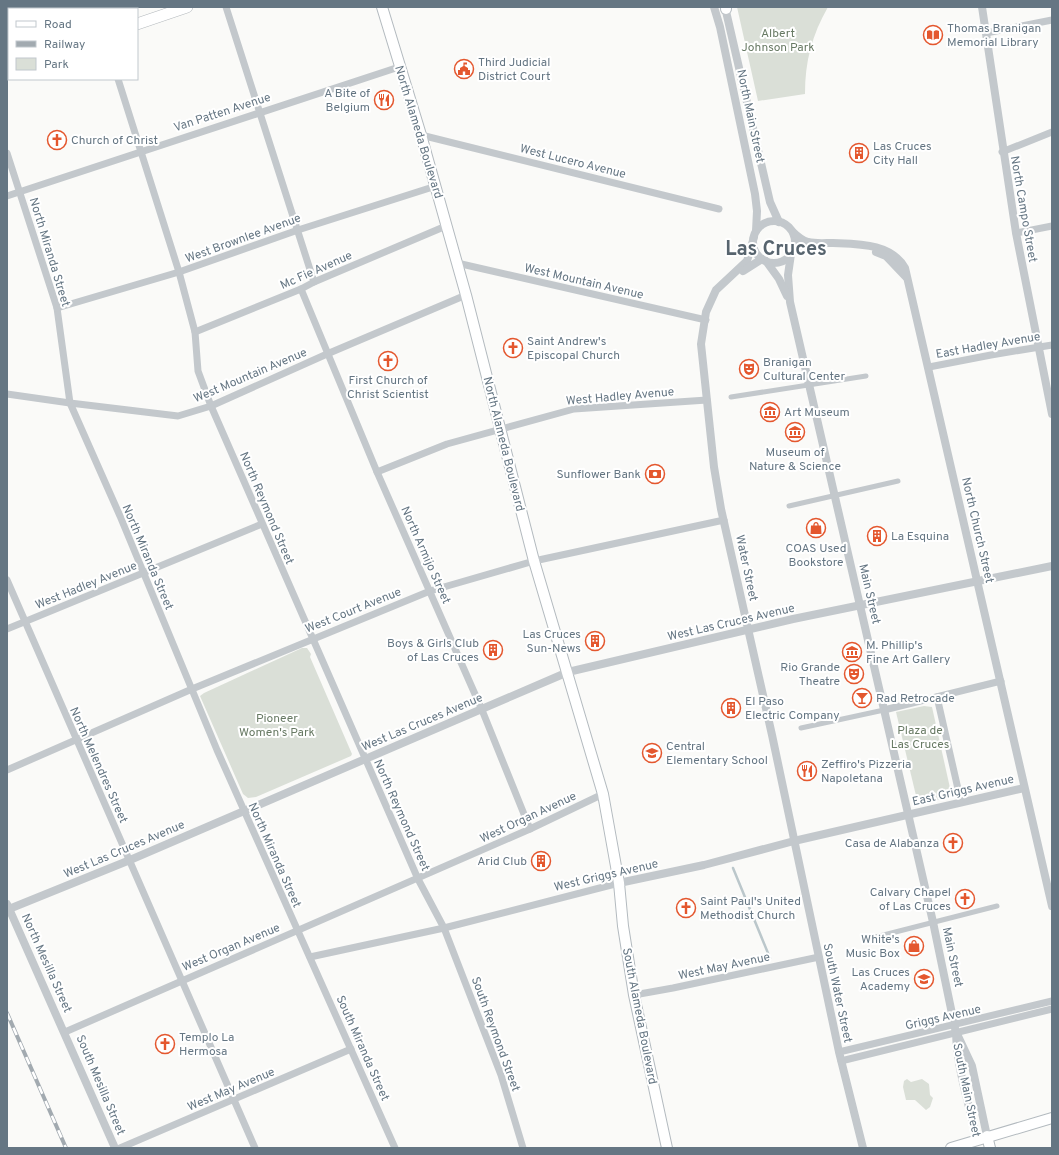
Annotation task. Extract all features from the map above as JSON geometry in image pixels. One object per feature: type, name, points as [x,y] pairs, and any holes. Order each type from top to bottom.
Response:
[{"type":"main road","points":[[138,24],[187,7]]},
{"type":"main road","name":"North Alameda Boulevard","points":[[382,7],[436,186],[466,295],[534,561],[603,794],[619,883]]},
{"type":"main road","name":"South Alameda Boulevard","points":[[619,883],[623,926],[634,995],[667,1148]]},
{"type":"main road","points":[[951,1148],[981,1141],[1052,1118]]},
{"type":"main road","name":"South Main Street","points":[[981,1141],[990,1148]]},
{"type":"street","points":[[226,7],[314,282]]},
{"type":"street","name":"North Main Street","points":[[714,7],[720,27],[755,194],[757,211],[755,234]]},
{"type":"street","name":"North Campo Street","points":[[982,7],[1002,152],[1037,348],[1052,414]]},
{"type":"street","name":"North Main Street","points":[[725,8],[770,202],[779,222]]},
{"type":"street","points":[[986,33],[1052,20]]},
{"type":"street","name":"Van Patten Avenue","points":[[7,196],[259,111],[399,67]]},
{"type":"street","name":"North Reymond Street","points":[[118,80],[179,272],[195,332],[198,370],[211,406],[418,879],[444,928]]},
{"type":"street","points":[[1002,152],[1052,132]]},
{"type":"street","name":"West Lucero Avenue","points":[[421,135],[719,209]]},
{"type":"street","name":"North Miranda Street","points":[[7,152],[57,308],[70,403],[244,811],[310,957]]},
{"type":"street","name":"West Brownlee Avenue","points":[[57,308],[179,272],[298,230],[436,186]]},
{"type":"street","points":[[779,222],[793,232],[795,241],[792,253],[782,261],[776,263],[764,260],[755,250],[755,234],[766,223],[779,222]]},
{"type":"street","name":"Mc Fie Avenue","points":[[195,332],[301,289],[314,282],[446,226]]},
{"type":"street","points":[[1016,233],[1052,226]]},
{"type":"street","name":"North Church Street","points":[[793,232],[808,242],[868,245],[884,250],[902,262],[905,268],[1052,906]]},
{"type":"street","name":"Water Street","points":[[755,234],[747,261],[723,283],[711,298],[706,312],[702,344],[714,467],[724,520],[794,841]]},
{"type":"street","name":"North Church Street","points":[[792,253],[817,248],[865,250],[886,256],[906,277]]},
{"type":"street","name":"Main Street","points":[[792,253],[788,275],[790,302],[933,922],[956,1029]]},
{"type":"street","name":"Water Street","points":[[706,320],[710,315],[715,302],[728,284],[751,265],[764,260]]},
{"type":"street","name":"Main Street","points":[[764,260],[779,279],[790,302]]},
{"type":"street","name":"West Mountain Avenue","points":[[457,263],[706,320]]},
{"type":"street","name":"North Armijo Street","points":[[301,289],[377,472],[482,710],[530,830]]},
{"type":"street","name":"West Mountain Avenue","points":[[7,394],[178,416],[211,406],[327,354],[466,295]]},
{"type":"street","name":"East Hadley Avenue","points":[[929,367],[1052,345]]},
{"type":"street","points":[[731,396],[809,386],[866,376]]},
{"type":"street","name":"West Hadley Avenue","points":[[377,472],[447,444],[574,409],[707,400]]},
{"type":"street","points":[[789,506],[898,481]]},
{"type":"street","name":"West Court Avenue","points":[[7,770],[192,689],[430,591],[534,561],[724,520]]},
{"type":"street","name":"West Hadley Avenue","points":[[7,629],[144,574],[262,524]]},
{"type":"street","name":"West Las Cruces Avenue","points":[[8,906],[130,860],[568,672],[748,630],[1052,566]]},
{"type":"street","name":"North Melendres Street","points":[[7,580],[24,622],[130,860],[255,1148]]},
{"type":"street","points":[[801,728],[1001,682]]},
{"type":"street","points":[[937,697],[961,802]]},
{"type":"street","name":"East Griggs Avenue","points":[[908,815],[1024,788]]},
{"type":"street","name":"West Organ Avenue","points":[[65,1032],[530,830],[603,794]]},
{"type":"street","name":"West Griggs Avenue","points":[[310,957],[444,928],[619,883],[704,866],[794,841],[908,815]]},
{"type":"street","name":"South Water Street","points":[[794,841],[841,1061],[863,1148]]},
{"type":"street","name":"North Mesilla Street","points":[[8,906],[65,1032]]},
{"type":"street","points":[[868,939],[997,906]]},
{"type":"street","name":"South Reymond Street","points":[[444,928],[501,1075],[523,1148]]},
{"type":"street","name":"South Miranda Street","points":[[310,957],[395,1148]]},
{"type":"street","name":"West May Avenue","points":[[634,995],[819,957]]},
{"type":"street","name":"Griggs Avenue","points":[[841,1061],[1052,1001]]},
{"type":"street","name":"Griggs Avenue","points":[[839,1052],[1052,1009]]},
{"type":"street","name":"South Main Street","points":[[956,1029],[957,1047],[961,1069],[981,1141]]},
{"type":"street","name":"South Mesilla Street","points":[[65,1032],[114,1148]]},
{"type":"street","name":"West May Avenue","points":[[120,1148],[351,1049]]},
{"type":"green space","name":"Albert Johnson Park","points":[[737,7],[828,7],[822,17],[810,49],[806,70],[805,94],[758,101]]},
{"type":"green space","name":"Pioneer Women's Park","points":[[302,648],[307,648],[311,654],[310,657],[352,754],[351,756],[256,797],[248,798],[243,794],[200,696]]},
{"type":"green space","name":"Plaza de Las Cruces","points":[[924,706],[932,707],[952,797],[918,804],[896,712]]},
{"type":"green space","points":[[907,1079],[911,1082],[922,1079],[929,1084],[930,1095],[933,1098],[930,1107],[926,1110],[915,1100],[906,1100],[903,1087],[904,1081]]},
{"type":"waterway","points":[[733,868],[770,958]]},
{"type":"railway","points":[[7,1013],[66,1148]]},
{"type":"place","name":"Thomas Branigan Memorial Library","points":[[933,35]]},
{"type":"place","name":"Third Judicial District Court","points":[[464,69]]},
{"type":"place","name":"A Bite of Belgium","points":[[384,100]]},
{"type":"place","name":"Church of Christ","points":[[57,140]]},
{"type":"place","name":"Las Cruces City Hall","points":[[859,153]]},
{"type":"place","name":"Saint Andrew's Episcopal Church","points":[[513,348]]},
{"type":"place","name":"First Church of Christ Scientist","points":[[388,361]]},
{"type":"place","name":"Branigan Cultural Center","points":[[749,369]]},
{"type":"place","name":"Art Museum","points":[[770,412]]},
{"type":"place","name":"Museum of Nature & Science","points":[[795,432]]},
{"type":"place","name":"Sunflower Bank","points":[[655,474]]},
{"type":"place","name":"COAS Used Bookstore","points":[[816,528]]},
{"type":"place","name":"La Esquina","points":[[877,536]]},
{"type":"place","name":"Las Cruces Sun-News","points":[[595,641]]},
{"type":"place","name":"Boys & Girls Club of Las Cruces","points":[[493,650]]},
{"type":"place","name":"M. Phillip's Fine Art Gallery","points":[[852,652]]},
{"type":"place","name":"Rio Grande Theatre","points":[[854,674]]},
{"type":"place","name":"Rad Retrocade","points":[[862,698]]},
{"type":"place","name":"El Paso Electric Company","points":[[731,708]]},
{"type":"place","name":"Central Elementary School","points":[[652,753]]},
{"type":"place","name":"Zeffiro's Pizzeria Napoletana","points":[[807,771]]},
{"type":"place","name":"Casa de Alabanza","points":[[953,843]]},
{"type":"place","name":"Arid Club","points":[[541,861]]},
{"type":"place","name":"Calvary Chapel of Las Cruces","points":[[965,899]]},
{"type":"place","name":"Saint Paul's United Methodist Church","points":[[686,908]]},
{"type":"place","name":"White's Music Box","points":[[914,946]]},
{"type":"place","name":"Las Cruces Academy","points":[[924,979]]},
{"type":"place","name":"Templo La Hermosa","points":[[165,1044]]},
{"type":"district","name":"Las Cruces","points":[[776,248]]}]
